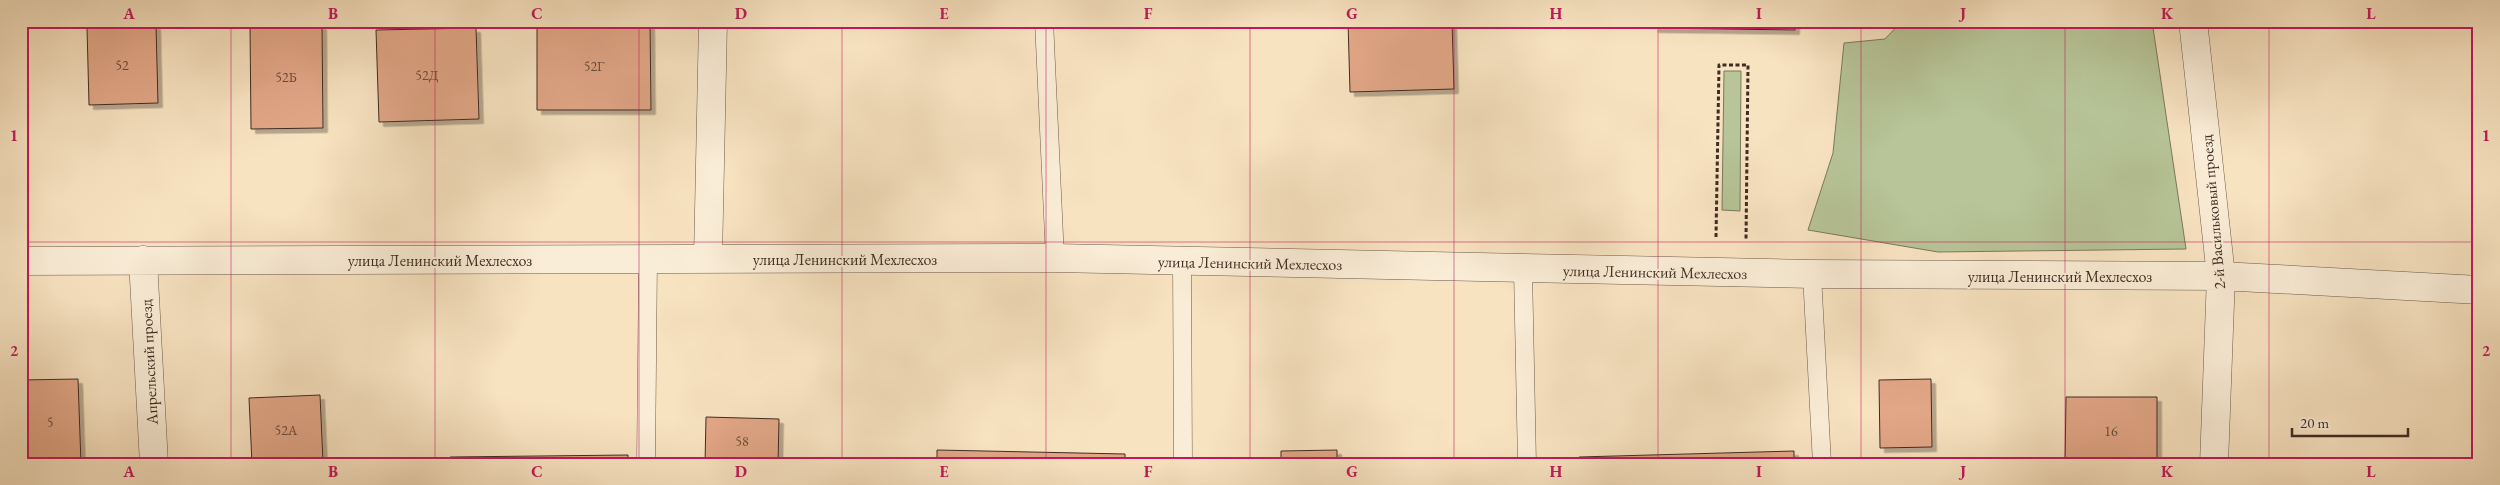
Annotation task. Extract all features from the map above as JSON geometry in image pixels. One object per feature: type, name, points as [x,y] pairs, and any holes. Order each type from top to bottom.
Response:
[{"type":"street","points":[[708,259],[713,21]]},
{"type":"street","name":"2-й Васильковый проезд","points":[[2193,21],[2222,276],[2214,464]]},
{"type":"street","name":"улица Ленинский Мехлесхоз","points":[[21,261],[1055,258],[1716,273],[2222,276],[2479,290]]},
{"type":"street","name":"Апрельский проезд","points":[[143,260],[154,464]]},
{"type":"lane","points":[[1044,21],[1055,258]]},
{"type":"lane","points":[[646,464],[648,259]]},
{"type":"lane","points":[[1182,261],[1183,464]]},
{"type":"lane","points":[[1523,270],[1527,464]]},
{"type":"lane","points":[[1812,274],[1822,464]]},
{"type":"path","points":[[1716,273],[1718,65],[1748,65],[1746,273]]},
{"type":"green space","points":[[1902,21],[2152,21],[2186,249],[1938,252],[1808,230],[1833,153],[1844,43],[1885,39]]},
{"type":"green space","points":[[1724,71],[1741,71],[1740,211],[1722,210]]},
{"type":"building","points":[[537,21],[650,21],[651,110],[537,110]]},
{"type":"building","points":[[1348,21],[1452,21],[1454,89],[1350,92]]},
{"type":"building","points":[[1654,21],[1795,21],[1795,30],[1654,28]]},
{"type":"building","points":[[156,25],[158,103],[89,105],[87,27]]},
{"type":"building","points":[[322,25],[323,128],[251,129],[250,26]]},
{"type":"building","points":[[476,28],[479,119],[379,122],[376,30]]},
{"type":"building","points":[[78,379],[81,464],[21,464],[21,380]]},
{"type":"building","points":[[1931,379],[1932,447],[1880,448],[1879,380]]},
{"type":"building","points":[[320,395],[323,462],[252,464],[249,398]]},
{"type":"building","points":[[2066,397],[2157,397],[2157,464],[2065,464]]},
{"type":"building","points":[[706,417],[779,419],[778,464],[705,464]]},
{"type":"building","points":[[937,450],[1125,454],[1125,464],[937,464]]},
{"type":"building","points":[[1337,450],[1337,464],[1281,464],[1281,451]]},
{"type":"building","points":[[1794,451],[1794,464],[1579,464],[1579,457]]},
{"type":"building","points":[[628,455],[628,464],[450,464],[450,457]]},
{"type":"building","points":[[1882,460],[1931,460],[1931,464],[1882,464]]}]
